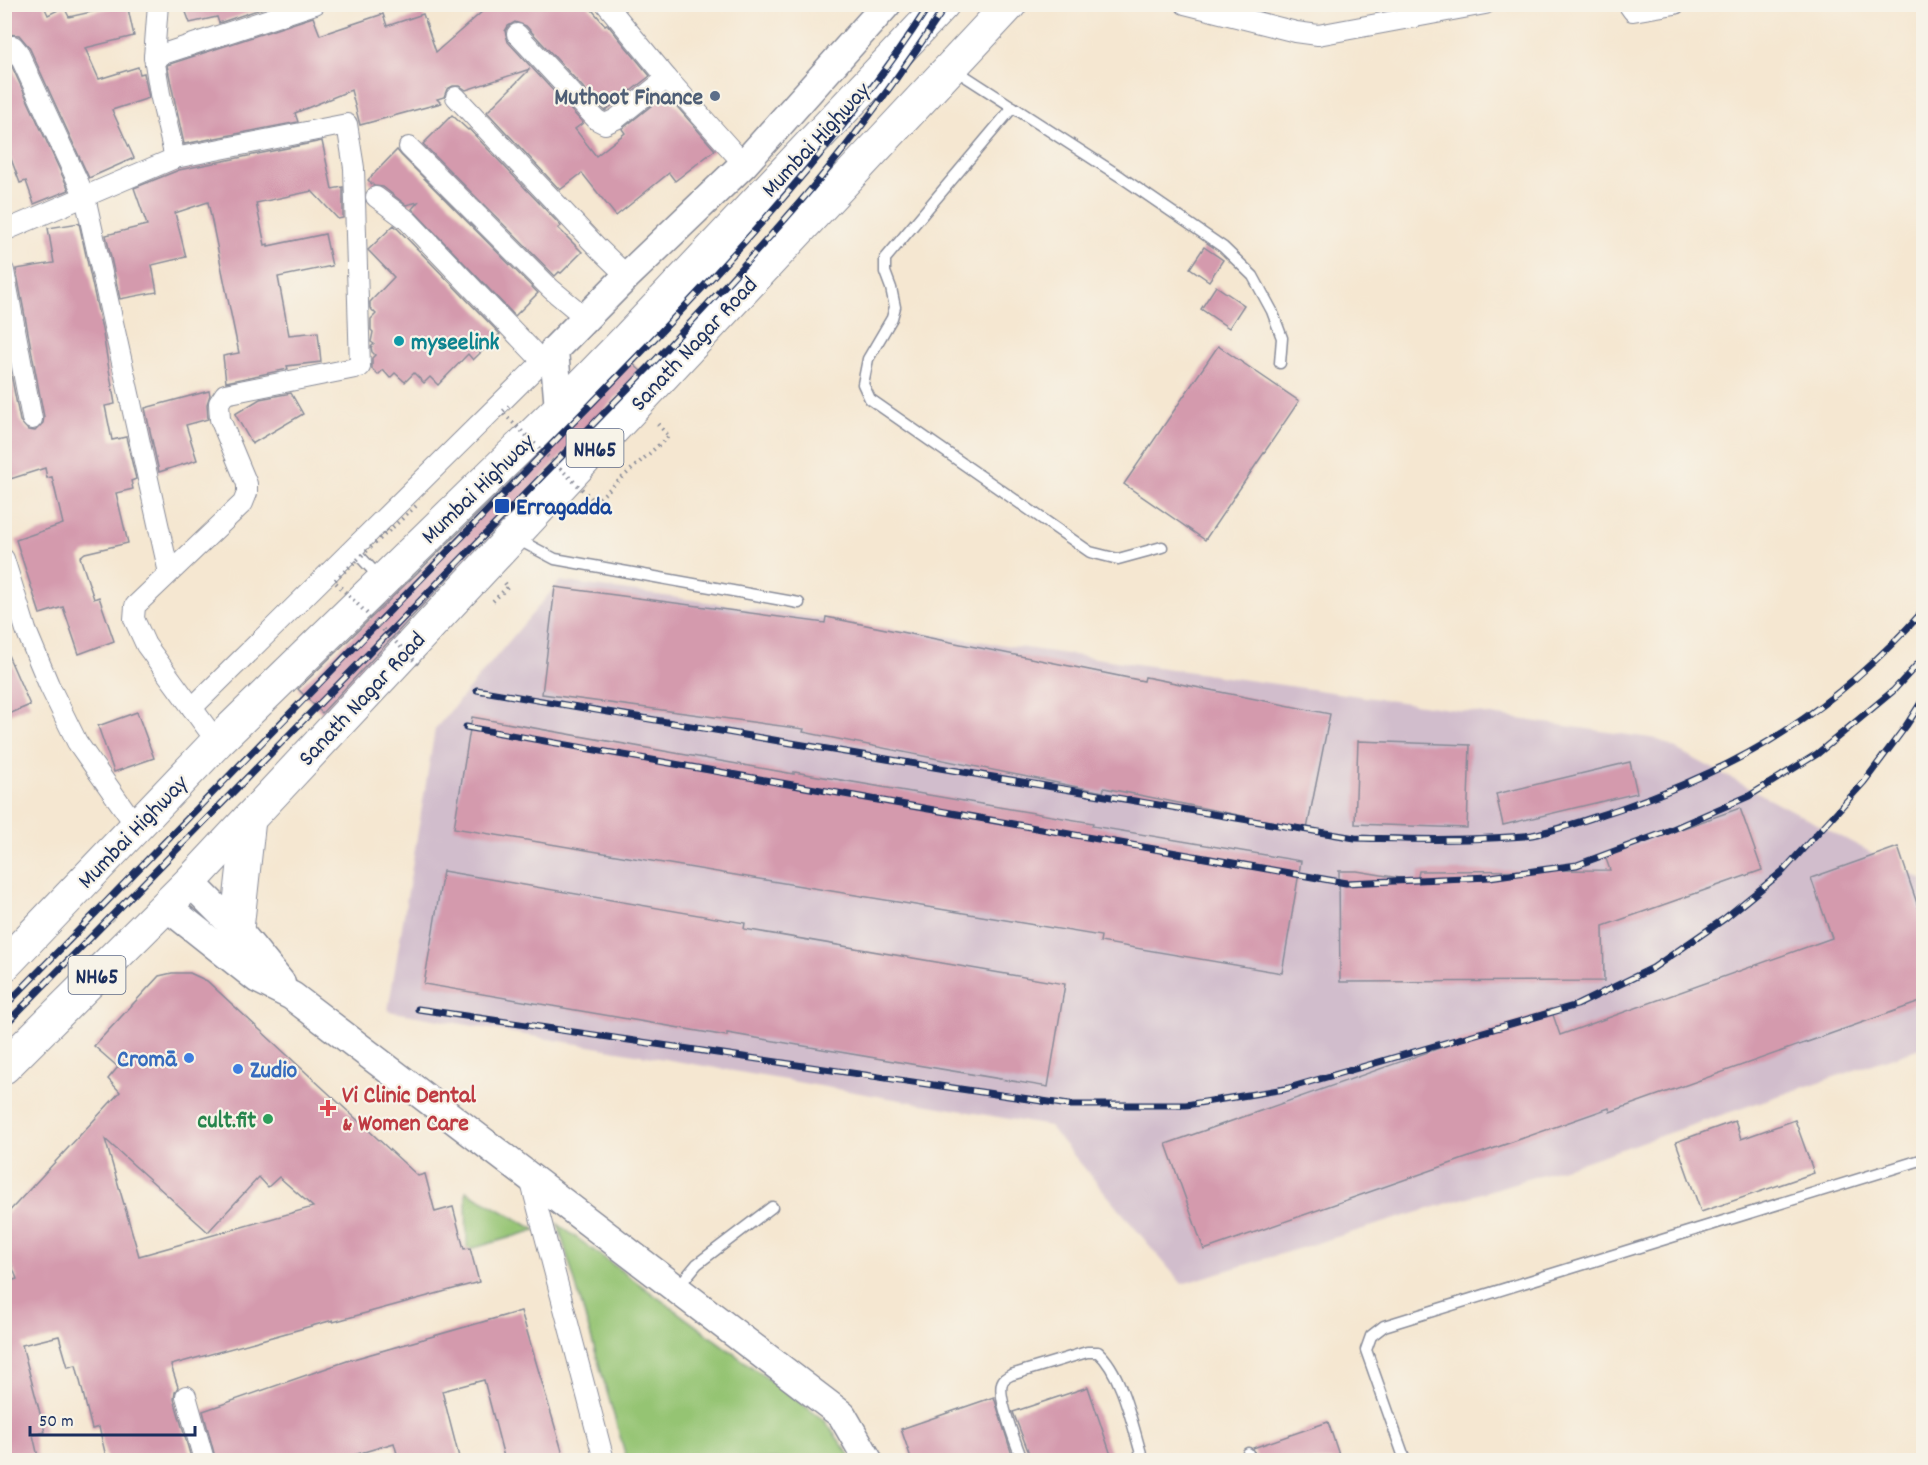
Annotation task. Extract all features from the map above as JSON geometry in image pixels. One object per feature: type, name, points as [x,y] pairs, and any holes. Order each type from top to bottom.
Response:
[{"type":"highway","name":"Mumbai Highway","points":[[4,965],[217,742],[559,409],[943,4]]},
{"type":"highway","name":"Sanath Nagar Road","points":[[190,882],[952,67],[1010,8]]},
{"type":"highway","points":[[794,161],[831,196]]},
{"type":"highway","points":[[679,283],[716,319]]},
{"type":"highway","points":[[237,929],[249,819]]},
{"type":"highway","name":"NH65","points":[[4,1067],[190,882]]},
{"type":"street","points":[[158,4],[154,57],[175,158]]},
{"type":"street","points":[[154,57],[315,4]]},
{"type":"street","points":[[606,4],[667,78],[744,164]]},
{"type":"street","points":[[192,708],[549,356],[627,276],[744,164],[887,4]]},
{"type":"street","points":[[1185,4],[1296,32],[1318,35],[1485,4]]},
{"type":"street","points":[[1628,4],[1633,11],[1675,4]]},
{"type":"street","points":[[518,34],[597,120],[605,124],[616,119],[667,78]]},
{"type":"street","points":[[4,46],[13,46],[18,52],[85,197],[169,573]]},
{"type":"street","points":[[456,97],[627,276]]},
{"type":"street","points":[[4,231],[175,158],[347,124],[354,168],[360,368],[225,394],[219,403],[220,419],[247,484],[247,493],[243,503],[135,606],[134,620],[146,645],[217,742]]},
{"type":"street","points":[[409,147],[551,289],[586,318]]},
{"type":"street","points":[[376,197],[407,220],[549,356],[559,409]]},
{"type":"street","points":[[4,271],[32,419]]},
{"type":"street","points":[[4,559],[26,630],[58,704],[77,742],[136,826]]},
{"type":"street","points":[[190,882],[237,929],[292,996]]},
{"type":"street","points":[[166,906],[258,979],[292,996],[842,1415],[868,1461]]},
{"type":"street","points":[[529,1175],[604,1461]]},
{"type":"street","points":[[186,1396],[204,1461]]},
{"type":"lane","points":[[952,67],[1121,177],[1223,247],[1252,276],[1272,311],[1282,338],[1280,363]]},
{"type":"lane","points":[[1013,107],[885,259],[885,272],[895,308],[868,359],[863,384],[870,399],[1090,552],[1118,559],[1162,547]]},
{"type":"lane","points":[[512,536],[555,559],[799,603]]},
{"type":"lane","points":[[353,549],[382,581]]},
{"type":"lane","points":[[1405,1461],[1366,1350],[1371,1336],[1384,1326],[1923,1159]]},
{"type":"lane","points":[[677,1288],[697,1264],[772,1207]]},
{"type":"lane","points":[[1022,1461],[1003,1400],[1001,1388],[1004,1380],[1011,1375],[1087,1352],[1098,1352],[1110,1367],[1120,1389],[1143,1461]]},
{"type":"path","points":[[508,406],[502,412],[596,502]]},
{"type":"path","points":[[587,511],[669,436]]},
{"type":"path","points":[[416,506],[334,581],[420,666]]},
{"type":"shaded area","points":[[560,581],[1657,739],[1923,880],[1923,1047],[1583,1162],[1182,1284],[1049,1126],[388,1011],[435,729]]},
{"type":"green space","points":[[466,1191],[536,1230],[467,1250]]},
{"type":"green space","points":[[558,1224],[825,1421],[853,1460],[627,1460]]},
{"type":"building","points":[[4,4],[43,4],[48,15],[64,7],[69,17],[127,4],[134,36],[85,48],[99,79],[138,67],[140,74],[144,73],[149,98],[112,110],[134,158],[89,178],[29,47],[19,35],[4,34]]},
{"type":"building","points":[[183,4],[275,4],[219,23],[217,17],[190,23]]},
{"type":"building","points":[[491,4],[587,4],[605,25],[607,24],[650,76],[605,111],[526,26],[515,22],[508,26],[505,31],[508,42],[583,123],[575,129],[596,156],[625,133],[622,129],[666,94],[715,150],[675,181],[669,173],[616,216],[582,173],[560,190],[487,112],[530,69],[466,90],[460,86],[453,86],[447,89],[444,97],[437,99],[441,103],[360,125],[351,90],[295,113],[298,122],[184,144],[167,65],[313,17],[320,35],[383,14],[387,26],[423,14],[436,52]]},
{"type":"building","points":[[4,58],[8,58],[69,190],[34,204],[26,181],[20,183],[11,159],[4,161]]},
{"type":"building","points":[[452,115],[469,129],[561,226],[558,228],[582,252],[561,273],[555,276],[423,144]]},
{"type":"building","points":[[322,141],[332,189],[343,187],[343,218],[338,219],[312,191],[256,203],[265,245],[325,234],[332,266],[278,277],[289,335],[318,332],[321,362],[287,366],[288,369],[226,382],[223,356],[239,353],[208,202],[175,213],[186,257],[152,265],[157,292],[120,299],[106,235],[147,225],[134,188],[179,170]]},
{"type":"building","points":[[397,150],[538,293],[515,316],[412,209],[418,202],[406,205],[383,187],[374,186],[368,180]]},
{"type":"building","points":[[79,223],[103,334],[115,404],[105,406],[112,440],[126,437],[136,479],[131,481],[133,489],[116,493],[128,543],[85,553],[80,557],[94,599],[99,597],[114,641],[79,654],[63,607],[40,614],[16,540],[63,524],[52,477],[47,478],[45,468],[4,481],[4,338],[20,421],[28,430],[35,431],[43,423],[44,417],[16,269],[54,263],[48,228]]},
{"type":"building","points":[[394,225],[500,334],[473,360],[468,354],[438,385],[430,377],[424,383],[414,373],[405,382],[395,373],[390,378],[383,370],[378,375],[372,369],[372,358],[375,355],[371,347],[374,344],[371,342],[373,332],[371,319],[376,314],[370,308],[370,302],[394,277],[368,250]]},
{"type":"building","points":[[1204,247],[1223,260],[1209,281],[1190,268]]},
{"type":"building","points":[[1216,286],[1244,305],[1229,328],[1201,309]]},
{"type":"building","points":[[1218,346],[1299,401],[1205,540],[1124,484]]},
{"type":"building","points":[[631,362],[641,371],[322,713],[298,689]]},
{"type":"building","points":[[209,391],[208,419],[186,425],[197,460],[159,472],[145,408]]},
{"type":"building","points":[[291,393],[303,414],[252,444],[235,414],[260,399]]},
{"type":"building","points":[[555,587],[825,623],[826,617],[1144,681],[1145,677],[1330,714],[1307,829],[1104,788],[1103,792],[803,732],[804,729],[542,694]]},
{"type":"building","points":[[4,646],[30,705],[4,716]]},
{"type":"building","points":[[137,712],[154,758],[114,772],[98,726]]},
{"type":"building","points":[[472,717],[794,774],[794,772],[1093,823],[1092,826],[1301,861],[1282,973],[1100,942],[1101,936],[454,828]]},
{"type":"building","points":[[1358,741],[1470,745],[1467,828],[1355,824]]},
{"type":"building","points":[[1630,762],[1637,793],[1503,825],[1496,794]]},
{"type":"building","points":[[1740,808],[1762,870],[1603,926],[1604,981],[1340,982],[1339,871],[1357,871],[1417,881],[1419,871],[1610,870],[1605,856]]},
{"type":"building","points":[[1898,847],[1923,921],[1923,1001],[1610,1112],[1609,1108],[1204,1250],[1166,1144],[1551,1009],[1560,1035],[1832,938],[1811,878]]},
{"type":"building","points":[[443,871],[745,923],[744,929],[1065,984],[1048,1087],[727,1033],[727,1036],[424,984]]},
{"type":"building","points":[[190,973],[207,981],[418,1176],[425,1174],[435,1212],[453,1207],[464,1249],[470,1248],[479,1282],[171,1365],[178,1387],[174,1399],[192,1461],[107,1461],[99,1427],[92,1429],[76,1365],[68,1367],[59,1336],[22,1345],[45,1432],[33,1435],[39,1461],[4,1461],[4,1283],[17,1279],[4,1245],[4,1217],[120,1092],[108,1079],[118,1067],[94,1046],[159,976]],"holes":[[[105,1139],[208,1232],[259,1177],[268,1187],[279,1177],[313,1207],[139,1256]]]},
{"type":"building","points":[[1795,1120],[1814,1173],[1701,1212],[1676,1142],[1735,1121],[1741,1139]]},
{"type":"building","points":[[521,1311],[565,1461],[505,1461],[484,1380],[442,1391],[460,1461],[399,1461],[394,1443],[334,1461],[216,1461],[203,1411],[350,1360]]},
{"type":"building","points":[[1088,1387],[1113,1461],[1032,1461],[1013,1412]]},
{"type":"building","points":[[994,1397],[1012,1455],[996,1461],[912,1461],[901,1429]]},
{"type":"building","points":[[1328,1422],[1341,1461],[1257,1461],[1253,1448]]},
{"type":"railway","points":[[4,1007],[634,360],[740,247],[840,130],[930,4]]},
{"type":"railway","points":[[4,1026],[649,367],[732,279],[848,144],[899,75],[947,4]]},
{"type":"railway","points":[[477,690],[1355,838],[1440,840],[1512,837],[1554,830],[1619,809],[1707,774],[1747,754],[1822,706],[1857,677],[1924,610]]},
{"type":"railway","points":[[466,727],[1346,883],[1490,877],[1577,865],[1666,832],[1749,796],[1817,754],[1893,691],[1924,657]]},
{"type":"railway","points":[[418,1009],[1069,1105],[1186,1105],[1285,1089],[1577,1005],[1653,968],[1724,919],[1783,871],[1864,782],[1924,698]]},
{"type":"place","name":"Muthoot Finance","points":[[715,96]]},
{"type":"place","name":"myseelink","points":[[399,341]]},
{"type":"place","name":"Erragadda","points":[[502,506]]},
{"type":"place","name":"Cromā","points":[[189,1058]]},
{"type":"place","name":"Zudio","points":[[238,1069]]},
{"type":"place","name":"Vi Clinic Dental & Women Care","points":[[328,1108]]},
{"type":"place","name":"cult.fit","points":[[268,1119]]}]
